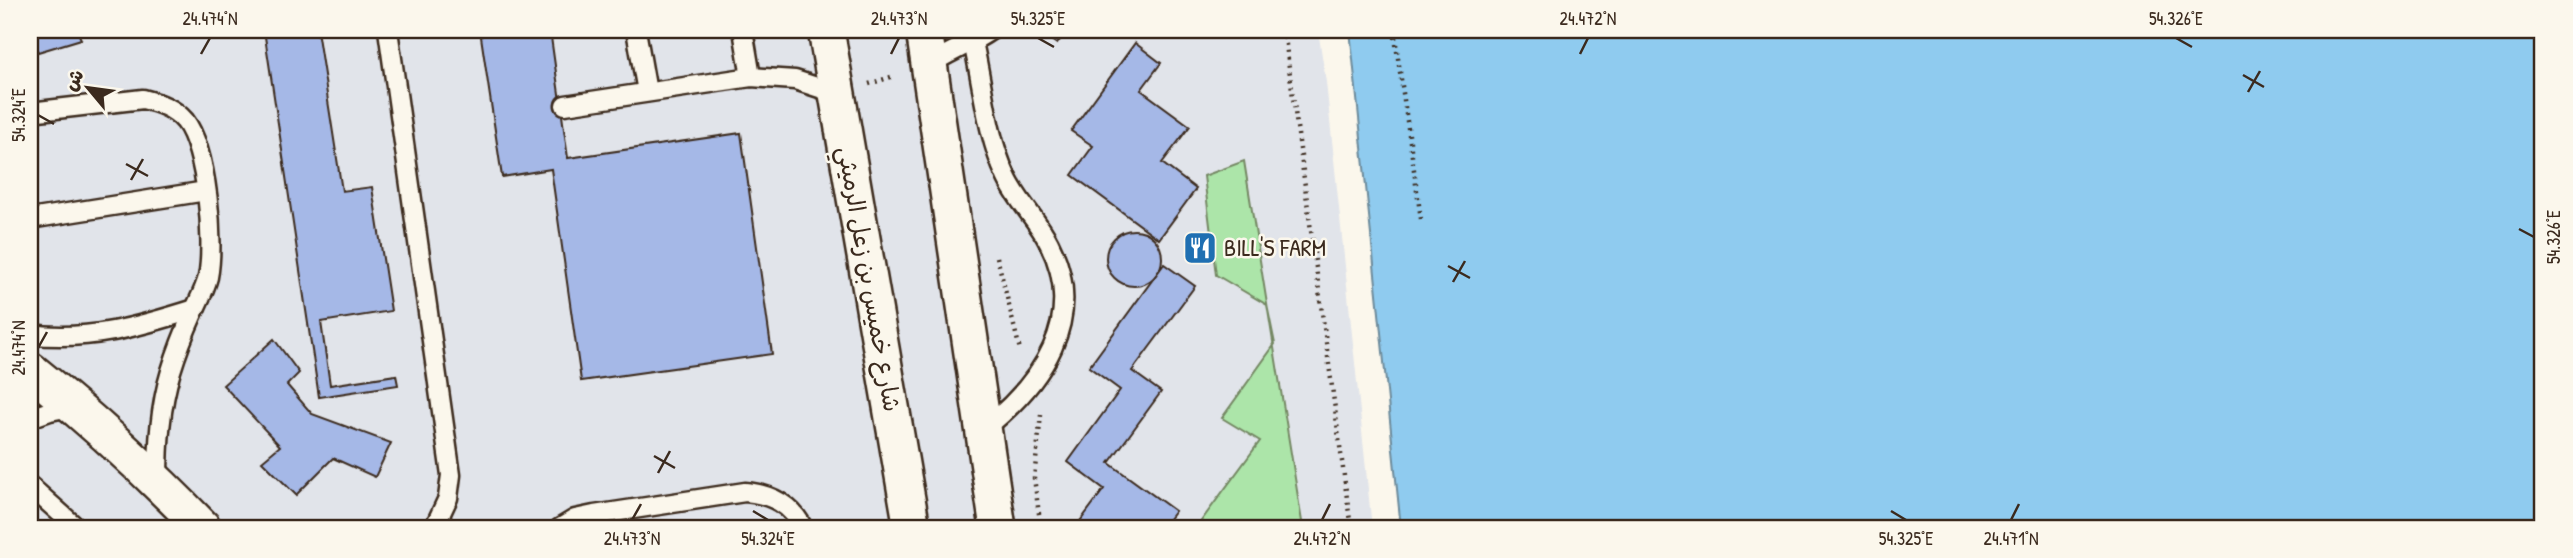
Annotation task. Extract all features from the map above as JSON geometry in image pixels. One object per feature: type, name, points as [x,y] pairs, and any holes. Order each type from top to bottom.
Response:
[{"type":"street","name":"شارع خميس بن زعل الرميثي","points":[[826,30],[912,528]]},
{"type":"street","points":[[923,30],[998,528]]},
{"type":"street","points":[[30,370],[158,482],[204,528]]},
{"type":"lane","points":[[388,30],[451,475],[448,498],[434,528]]},
{"type":"lane","points":[[636,30],[647,92]]},
{"type":"lane","points":[[743,30],[751,77]]},
{"type":"lane","points":[[929,65],[991,30]]},
{"type":"lane","points":[[973,42],[995,146],[1005,175],[1015,195],[1042,229],[1051,247],[1062,286],[1059,336],[1045,363],[1029,388],[983,430]]},
{"type":"lane","points":[[565,105],[751,77],[795,80],[838,94]]},
{"type":"lane","points":[[30,112],[143,99],[158,102],[183,119],[192,131],[197,145],[206,191],[210,259],[208,279],[171,371],[162,408],[158,482]]},
{"type":"lane","points":[[30,219],[206,191]]},
{"type":"lane","points":[[30,334],[84,336],[124,330],[195,309]]},
{"type":"lane","points":[[30,418],[75,407]]},
{"type":"lane","points":[[30,486],[78,528]]},
{"type":"lane","points":[[560,528],[575,519],[594,515],[745,492],[772,497],[784,504],[797,527]]},
{"type":"path","points":[[1284,30],[1351,528]]},
{"type":"path","points":[[1394,30],[1421,219]]},
{"type":"path","points":[[838,94],[929,65]]},
{"type":"path","points":[[994,245],[1029,388],[1041,416],[1034,478],[1041,528]]},
{"type":"shaded area","points":[[30,30],[1318,30],[1326,82],[1372,528],[30,528]]},
{"type":"green space","points":[[1244,161],[1268,308],[1216,275],[1204,176]]},
{"type":"green space","points":[[1274,346],[1303,528],[1196,528],[1260,441],[1222,418]]},
{"type":"water","points":[[1350,30],[2543,30],[2543,528],[1401,528]]},
{"type":"building","points":[[30,30],[77,30],[81,39],[38,52]]},
{"type":"building","points":[[264,30],[317,30],[342,191],[372,187],[391,311],[321,322],[330,385],[396,375],[398,385],[319,397]]},
{"type":"building","points":[[480,30],[550,30],[568,158],[741,133],[772,354],[581,381],[551,169],[502,177]]},
{"type":"building","points":[[1037,30],[1067,30],[1057,44]]},
{"type":"building","points":[[1135,43],[1161,63],[1141,90],[1190,126],[1162,163],[1196,189],[1159,239],[1072,175],[1093,146],[1071,131]]},
{"type":"building","points":[[1134,230],[1149,235],[1157,243],[1162,258],[1157,273],[1149,281],[1134,286],[1119,281],[1111,273],[1106,258],[1111,243],[1119,235]]},
{"type":"building","points":[[1164,264],[1195,286],[1132,371],[1161,392],[1109,463],[1175,511],[1162,528],[1075,528],[1104,489],[1068,462],[1120,390],[1089,367]]},
{"type":"building","points":[[274,339],[299,373],[287,385],[312,414],[391,443],[375,477],[333,458],[296,495],[262,461],[280,446],[223,385]]},
{"type":"place","name":"BILL'S FARM","points":[[1200,248]]}]
